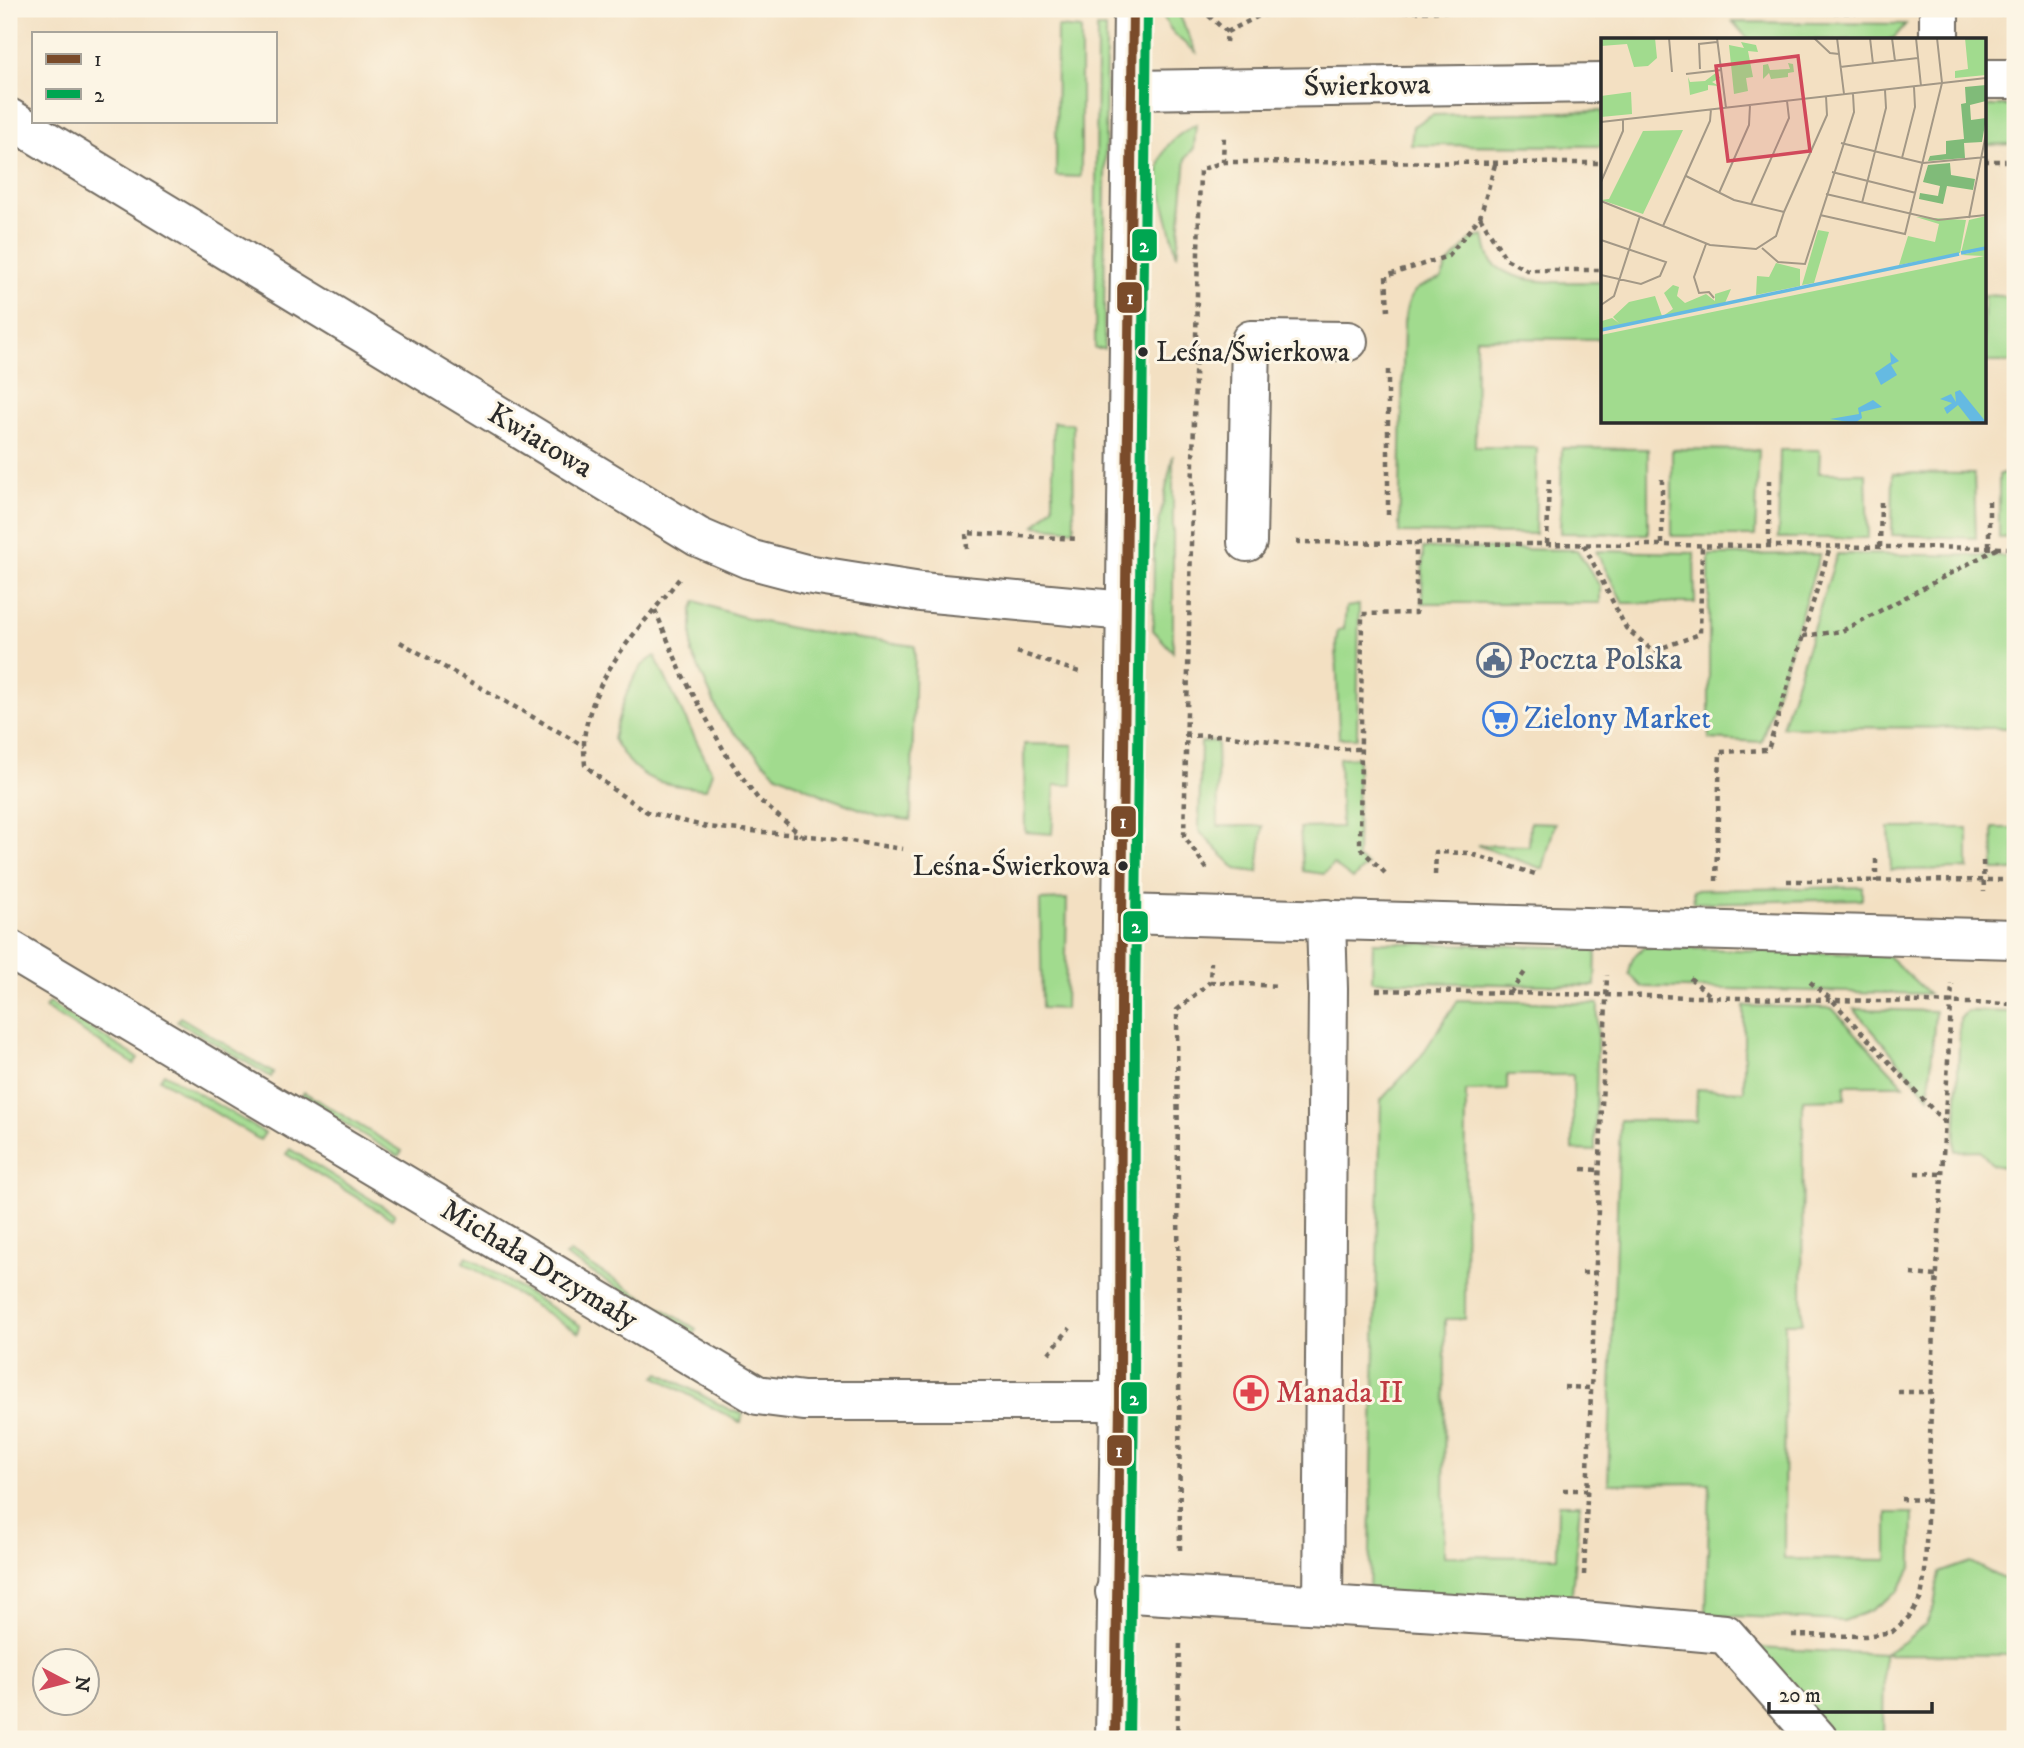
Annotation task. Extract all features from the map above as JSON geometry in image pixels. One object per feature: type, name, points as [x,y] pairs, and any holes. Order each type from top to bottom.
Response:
[{"type":"street","points":[[1115,1739],[1133,9]]},
{"type":"street","points":[[1986,79],[2015,79]]},
{"type":"street","name":"Świerkowa","points":[[1132,90],[1601,83]]},
{"type":"street","name":"Kwiatowa","points":[[9,118],[698,537],[749,559],[806,574],[921,592],[1125,611]]},
{"type":"street","points":[[1247,542],[1251,340],[1348,341]]},
{"type":"street","points":[[1123,914],[2015,939]]},
{"type":"street","points":[[1323,1605],[1328,989],[1326,919]]},
{"type":"street","name":"Michała Drzymały","points":[[9,948],[757,1395],[804,1401],[1120,1401]]},
{"type":"street","points":[[1115,1592],[1583,1621],[1726,1634],[1818,1739]]},
{"type":"path","points":[[1200,9],[1227,32]]},
{"type":"path","points":[[1227,32],[1261,15],[1548,9]]},
{"type":"path","points":[[1654,9],[1729,9],[1939,21],[2015,14]]},
{"type":"path","points":[[1226,43],[1227,32]]},
{"type":"path","points":[[1223,162],[1225,121]]},
{"type":"path","points":[[1388,316],[1386,276],[1448,256],[1480,217],[1496,161]]},
{"type":"path","points":[[1986,161],[2015,161]]},
{"type":"path","points":[[1215,879],[1184,835],[1200,170],[1223,162],[1601,163]]},
{"type":"path","points":[[1480,217],[1506,259],[1527,270],[1601,271]]},
{"type":"path","points":[[1388,356],[1388,514]]},
{"type":"path","points":[[1547,544],[1549,476]]},
{"type":"path","points":[[1662,479],[1662,545]]},
{"type":"path","points":[[1769,480],[1769,547]]},
{"type":"path","points":[[1880,547],[1881,501]]},
{"type":"path","points":[[1989,501],[1989,546]]},
{"type":"path","points":[[698,537],[680,578],[630,636],[609,667],[585,727],[585,765],[611,788],[647,812],[708,828],[801,835],[903,849]]},
{"type":"path","points":[[1190,543],[1416,542],[2015,548]]},
{"type":"path","points":[[1383,872],[1360,848],[1362,614],[1416,613],[1416,542]]},
{"type":"path","points":[[1584,545],[1626,628],[1653,651],[1700,634],[1702,545]]},
{"type":"path","points":[[1704,881],[1716,881],[1720,752],[1768,750],[1830,547]]},
{"type":"path","points":[[1803,636],[1842,631],[2001,547]]},
{"type":"path","points":[[654,610],[682,674],[727,757],[758,799],[801,835]]},
{"type":"path","points":[[400,642],[584,746]]},
{"type":"path","points":[[1185,736],[1223,735],[1332,749],[1361,749]]},
{"type":"path","points":[[1435,886],[1436,852],[1468,853],[1544,877]]},
{"type":"path","points":[[1783,881],[2015,880]]},
{"type":"path","points":[[1583,1621],[1605,996],[1611,928]]},
{"type":"path","points":[[1726,1634],[1865,1636],[1892,1632],[1910,1616],[1921,1598],[1925,1573],[1954,937]]},
{"type":"path","points":[[1210,982],[1211,960]]},
{"type":"path","points":[[1177,1739],[1181,1597],[1177,1010],[1210,982],[1328,989],[2015,1004]]},
{"type":"path","points":[[1832,1000],[1944,1123]]},
{"type":"path","points":[[1582,1169],[1599,1170]]},
{"type":"path","points":[[1914,1173],[1942,1174]]},
{"type":"path","points":[[1581,1273],[1595,1273]]},
{"type":"path","points":[[1911,1274],[1937,1276]]},
{"type":"path","points":[[1564,1387],[1591,1388]]},
{"type":"path","points":[[1898,1392],[1932,1392]]},
{"type":"path","points":[[1563,1490],[1587,1490]]},
{"type":"path","points":[[1901,1499],[1927,1500]]},
{"type":"path","points":[[9,1733],[19,1739]]},
{"type":"green space","points":[[1162,9],[1177,9],[1196,52],[1179,39],[1166,23]]},
{"type":"green space","points":[[1733,22],[1906,24],[1894,38],[1747,38]]},
{"type":"green space","points":[[1057,27],[1081,29],[1081,177],[1056,176]]},
{"type":"green space","points":[[1097,28],[1106,28],[1104,349],[1095,349]]},
{"type":"green space","points":[[1986,106],[2015,106],[2015,144],[1986,145]]},
{"type":"green space","points":[[1601,111],[1601,146],[1411,145],[1413,126],[1433,115]]},
{"type":"green space","points":[[1196,124],[1194,148],[1186,158],[1177,256],[1158,178],[1159,168],[1168,145]]},
{"type":"green space","points":[[1484,236],[1492,262],[1515,276],[1544,281],[1601,282],[1601,339],[1476,338],[1475,447],[1537,448],[1535,534],[1399,533],[1404,322],[1408,304],[1418,288],[1441,279],[1448,264],[1472,239]]},
{"type":"green space","points":[[1986,295],[2015,297],[2015,362],[1986,362]]},
{"type":"green space","points":[[1053,422],[1073,424],[1074,530],[1035,526],[1053,506]]},
{"type":"green space","points":[[1562,448],[1648,449],[1648,534],[1560,533]]},
{"type":"green space","points":[[1672,449],[1759,450],[1755,536],[1672,536]]},
{"type":"green space","points":[[1780,450],[1820,450],[1819,473],[1866,473],[1868,538],[1778,538]]},
{"type":"green space","points":[[1173,455],[1173,652],[1153,630],[1154,547]]},
{"type":"green space","points":[[1893,473],[1974,474],[1976,538],[1892,535]]},
{"type":"green space","points":[[1999,474],[2015,474],[2015,537],[1999,538]]},
{"type":"green space","points":[[1423,548],[1577,550],[1600,586],[1600,603],[1422,603]]},
{"type":"green space","points":[[1596,551],[1694,553],[1695,603],[1623,603]]},
{"type":"green space","points":[[1820,554],[1761,742],[1709,739],[1709,555]]},
{"type":"green space","points":[[1837,554],[2015,556],[2015,728],[1782,727]]},
{"type":"green space","points":[[696,601],[722,611],[776,625],[915,646],[911,820],[880,816],[827,797],[775,773],[722,720],[692,653],[692,611]]},
{"type":"green space","points":[[1359,605],[1357,738],[1339,738],[1336,642],[1338,630],[1344,629],[1346,607]]},
{"type":"green space","points":[[655,656],[712,772],[706,789],[651,779],[632,765],[613,739],[632,682],[642,666]]},
{"type":"green space","points":[[1217,741],[1218,826],[1263,826],[1258,872],[1236,869],[1199,831],[1201,742]]},
{"type":"green space","points":[[1024,744],[1073,745],[1072,785],[1055,785],[1052,834],[1025,832]]},
{"type":"green space","points":[[1358,757],[1357,858],[1367,865],[1353,879],[1333,864],[1324,874],[1303,871],[1300,828],[1341,827],[1339,758]]},
{"type":"green space","points":[[1530,822],[1555,823],[1543,869],[1477,845],[1529,846]]},
{"type":"green space","points":[[1889,828],[1968,828],[1968,869],[1891,870]]},
{"type":"green space","points":[[1993,828],[2015,828],[2015,870],[1994,870]]},
{"type":"green space","points":[[1862,887],[1862,899],[1694,903],[1693,890]]},
{"type":"green space","points":[[1067,899],[1065,1009],[1042,1008],[1040,900]]},
{"type":"green space","points":[[1373,942],[1596,948],[1595,986],[1372,981]]},
{"type":"green space","points":[[1645,947],[1887,955],[1929,994],[1642,987],[1629,974],[1633,958]]},
{"type":"green space","points":[[1458,1000],[1598,1004],[1595,1151],[1573,1150],[1573,1075],[1507,1075],[1507,1090],[1466,1091],[1465,1319],[1445,1319],[1444,1556],[1557,1557],[1558,1504],[1580,1504],[1572,1592],[1561,1608],[1369,1591],[1381,1100],[1419,1059]]},
{"type":"green space","points":[[49,1003],[138,1058],[134,1064],[45,1008]]},
{"type":"green space","points":[[1744,1006],[1832,1008],[1904,1085],[1845,1085],[1845,1099],[1803,1100],[1802,1323],[1785,1323],[1784,1559],[1887,1560],[1887,1513],[1913,1513],[1912,1566],[1898,1592],[1869,1611],[1844,1621],[1706,1615],[1710,1483],[1608,1484],[1620,1120],[1696,1121],[1697,1089],[1744,1091]]},
{"type":"green space","points":[[1854,1009],[1935,1011],[1929,1097]]},
{"type":"green space","points":[[1967,1011],[2015,1012],[2015,1169],[1993,1165],[1979,1150],[1955,1151],[1960,1019]]},
{"type":"green space","points":[[180,1017],[273,1073],[271,1077],[177,1021]]},
{"type":"green space","points":[[164,1073],[265,1133],[260,1140],[160,1079]]},
{"type":"green space","points":[[304,1092],[402,1151],[398,1156],[301,1097]]},
{"type":"green space","points":[[290,1149],[395,1214],[392,1219],[286,1154]]},
{"type":"green space","points":[[570,1253],[696,1329],[694,1334],[565,1256]]},
{"type":"green space","points":[[467,1256],[581,1326],[579,1333],[463,1262]]},
{"type":"green space","points":[[660,1373],[730,1410],[743,1413],[741,1423],[656,1377]]},
{"type":"green space","points":[[1970,1562],[2001,1578],[2015,1579],[2015,1655],[1884,1654],[1926,1624],[1934,1606],[1939,1573]]},
{"type":"green space","points":[[1756,1648],[1884,1654],[1883,1739],[1835,1739]]},
{"type":"transit line","name":"1","points":[[1115,1739],[1133,9]]},
{"type":"transit line","name":"2","points":[[1129,1739],[1147,9]]},
{"type":"place","name":"Leśna/Świerkowa","points":[[1143,352]]},
{"type":"place","name":"Poczta Polska","points":[[1494,660]]},
{"type":"place","name":"Zielony Market","points":[[1500,719]]},
{"type":"place","name":"Leśna-Świerkowa","points":[[1123,866]]},
{"type":"place","name":"Manada II","points":[[1251,1393]]}]
